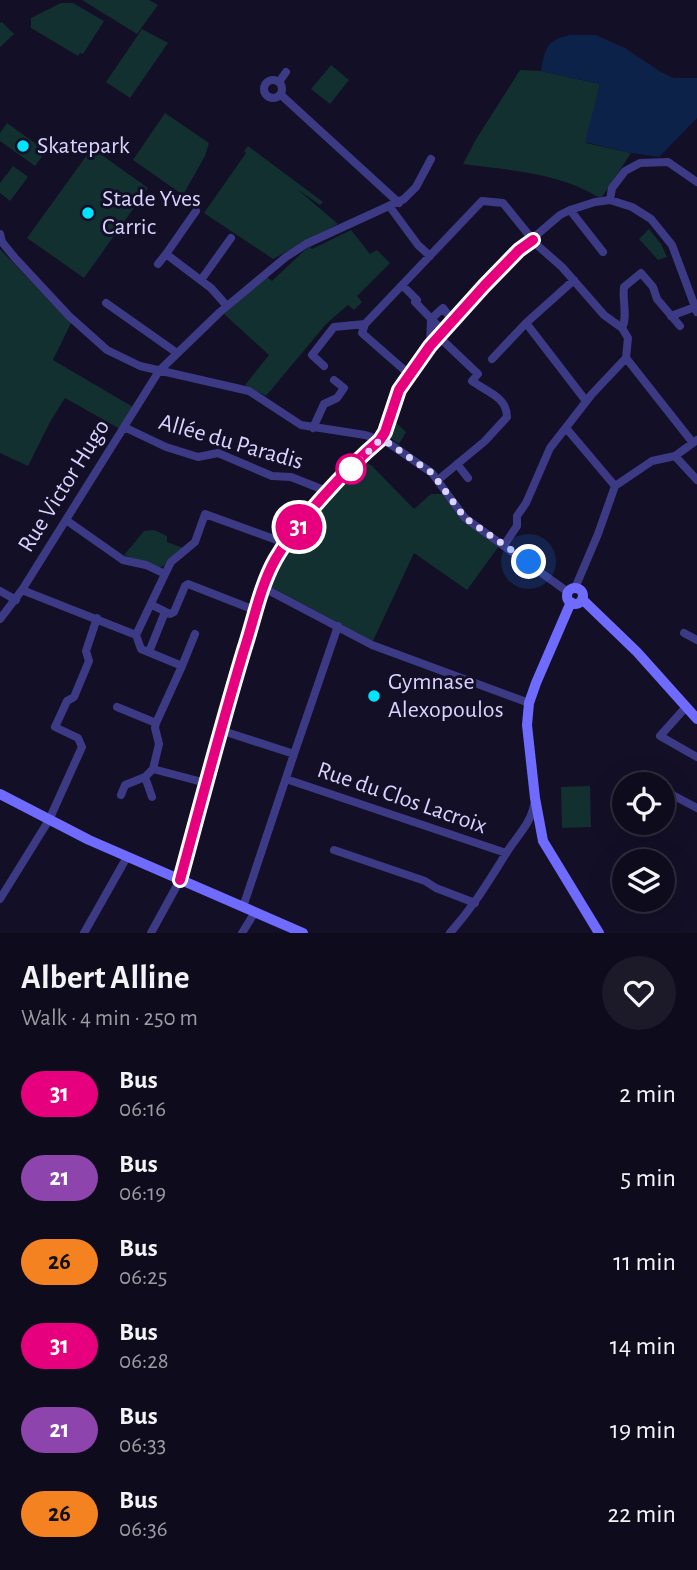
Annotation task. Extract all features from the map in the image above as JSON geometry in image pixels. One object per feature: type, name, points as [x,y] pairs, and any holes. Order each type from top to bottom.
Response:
[{"type":"street","points":[[279,82],[286,72]]},
{"type":"street","points":[[279,82],[269,81],[264,86],[264,94],[270,98],[281,95]]},
{"type":"street","points":[[279,82],[282,87],[281,95]]},
{"type":"street","points":[[281,95],[394,205],[418,246],[430,256]]},
{"type":"street","points":[[394,205],[416,187],[430,159]]},
{"type":"street","points":[[610,200],[612,188],[625,171],[640,163],[668,162],[697,183]]},
{"type":"street","points":[[151,933],[180,880],[262,587],[285,543],[329,492],[380,440],[395,399],[430,346],[519,250],[560,215],[595,202],[610,200],[632,207],[660,227],[677,254],[696,310],[671,316]]},
{"type":"street","points":[[410,375],[362,332],[365,324],[482,201],[503,203],[533,240],[604,315],[622,328],[628,338],[625,358],[586,401],[550,448],[526,503],[517,516],[517,526],[504,545]]},
{"type":"street","name":"Rue Victor Hugo","points":[[0,619],[16,600],[159,370],[227,306],[303,246],[394,205]]},
{"type":"street","points":[[158,264],[196,211]]},
{"type":"street","points":[[570,211],[603,252]]},
{"type":"street","points":[[0,234],[2,243],[15,258],[69,316],[107,350],[140,366],[248,391],[267,401],[295,423],[365,435],[397,447],[438,480],[465,518],[574,595],[617,631],[697,719]]},
{"type":"street","points":[[201,280],[231,238]]},
{"type":"street","points":[[166,254],[201,280],[227,306]]},
{"type":"street","points":[[622,328],[625,323],[624,287],[644,271],[657,299],[680,326]]},
{"type":"street","points":[[492,359],[526,323],[574,281]]},
{"type":"street","points":[[402,285],[478,374],[472,381],[504,402],[508,412],[507,417],[485,441],[438,480]]},
{"type":"street","points":[[108,308],[177,353]]},
{"type":"street","points":[[430,346],[431,319],[443,308],[452,320]]},
{"type":"street","points":[[526,323],[586,401]]},
{"type":"street","points":[[324,366],[312,355],[334,327],[365,324]]},
{"type":"street","points":[[543,841],[527,725],[529,703],[598,534],[611,490],[652,461],[675,456],[695,441],[625,358]]},
{"type":"street","points":[[313,428],[324,404],[337,398],[344,388],[334,380]]},
{"type":"street","name":"Allée du Paradis","points":[[124,427],[166,447],[198,457],[218,453],[272,476],[291,477],[329,492]]},
{"type":"street","points":[[566,428],[615,486]]},
{"type":"street","points":[[675,456],[697,480]]},
{"type":"street","points":[[457,464],[468,478]]},
{"type":"street","points":[[182,666],[141,649],[138,634],[171,562],[195,542],[205,514],[285,543]]},
{"type":"street","points":[[66,520],[123,560],[146,565],[165,574]]},
{"type":"street","points":[[152,606],[165,612],[174,612],[186,584],[257,611]]},
{"type":"street","points":[[262,587],[372,645],[529,703]]},
{"type":"street","points":[[22,590],[138,634]]},
{"type":"street","points":[[0,591],[16,600]]},
{"type":"street","points":[[149,652],[165,612]]},
{"type":"street","points":[[0,899],[49,820],[82,747],[78,738],[55,727],[67,701],[74,697],[89,661],[86,651],[97,618]]},
{"type":"street","points":[[243,907],[338,626]]},
{"type":"street","points":[[684,633],[697,640]]},
{"type":"street","points":[[121,795],[125,785],[145,777],[153,769],[159,744],[156,723],[195,634]]},
{"type":"street","points":[[117,707],[156,723]]},
{"type":"street","points":[[686,707],[660,736],[697,757]]},
{"type":"street","points":[[220,730],[294,754]]},
{"type":"street","points":[[153,769],[206,783]]},
{"type":"street","points":[[145,777],[152,797]]},
{"type":"street","name":"Rue du Clos Lacroix","points":[[286,779],[506,853]]},
{"type":"street","points":[[0,794],[127,857],[255,912],[280,928],[303,933]]},
{"type":"street","points":[[675,796],[697,808]]},
{"type":"street","points":[[450,933],[482,894],[533,814],[535,798]]},
{"type":"street","points":[[523,828],[530,827],[536,831],[599,933]]},
{"type":"street","points":[[334,850],[425,881],[475,903]]},
{"type":"street","points":[[84,933],[127,857]]},
{"type":"street","points":[[242,933],[255,912]]},
{"type":"green space","points":[[82,0],[149,0],[158,5],[137,34]]},
{"type":"green space","points":[[61,3],[73,3],[104,21],[83,54],[78,56],[31,28],[31,18]]},
{"type":"green space","points":[[0,23],[14,34],[0,47]]},
{"type":"green space","points":[[142,29],[168,43],[130,98],[106,82]]},
{"type":"green space","points":[[331,65],[349,80],[330,104],[311,89]]},
{"type":"green space","points":[[520,70],[541,71],[600,84],[586,143],[631,153],[602,197],[550,178],[463,164]]},
{"type":"green space","points":[[165,113],[209,143],[205,156],[183,195],[133,160]]},
{"type":"green space","name":"Skatepark","points":[[7,123],[46,151],[35,166],[0,141],[0,133]]},
{"type":"green space","points":[[248,146],[323,202],[320,205],[297,189],[338,224],[273,259],[204,213],[246,153],[244,151]]},
{"type":"green space","name":"Stade Yves Carric","points":[[92,148],[148,188],[84,278],[27,238]]},
{"type":"green space","points":[[13,166],[28,177],[10,201],[0,193],[0,183]]},
{"type":"green space","points":[[649,229],[667,257],[658,260],[639,239]]},
{"type":"green space","points":[[351,230],[370,254],[377,250],[390,263],[357,296],[362,302],[354,310],[348,305],[326,324],[266,396],[245,385],[269,355],[224,314],[266,276],[272,281],[306,249],[312,249]]},
{"type":"green space","points":[[0,249],[71,323],[53,360],[133,407],[120,429],[65,398],[28,466],[0,453]]},
{"type":"green space","points":[[393,420],[406,432],[399,444],[390,438],[389,434]]},
{"type":"green space","points":[[364,461],[414,509],[431,494],[443,494],[463,520],[499,546],[467,590],[414,553],[373,641],[271,587],[269,581],[315,510]]},
{"type":"green space","points":[[154,530],[167,536],[167,542],[183,548],[159,568],[124,555],[144,531]]},
{"type":"green space","points":[[590,786],[591,827],[562,828],[561,787]]},
{"type":"water","points":[[570,35],[596,35],[625,48],[674,78],[697,78],[697,118],[659,157],[585,142],[600,84],[541,71],[551,43]]},
{"type":"bus line","name":"31","points":[[180,880],[262,587],[274,562],[285,543],[329,492],[380,440],[399,390],[430,346],[484,286],[519,250],[533,240]]},
{"type":"place","name":"Skatepark","points":[[23,146]]},
{"type":"place","name":"Stade Yves Carric","points":[[88,213]]},
{"type":"place","name":"Gymnase Alexopoulos","points":[[374,696]]},
{"type":"route","points":[[351,469],[380,440],[397,447],[432,473],[465,518],[529,562]]}]
